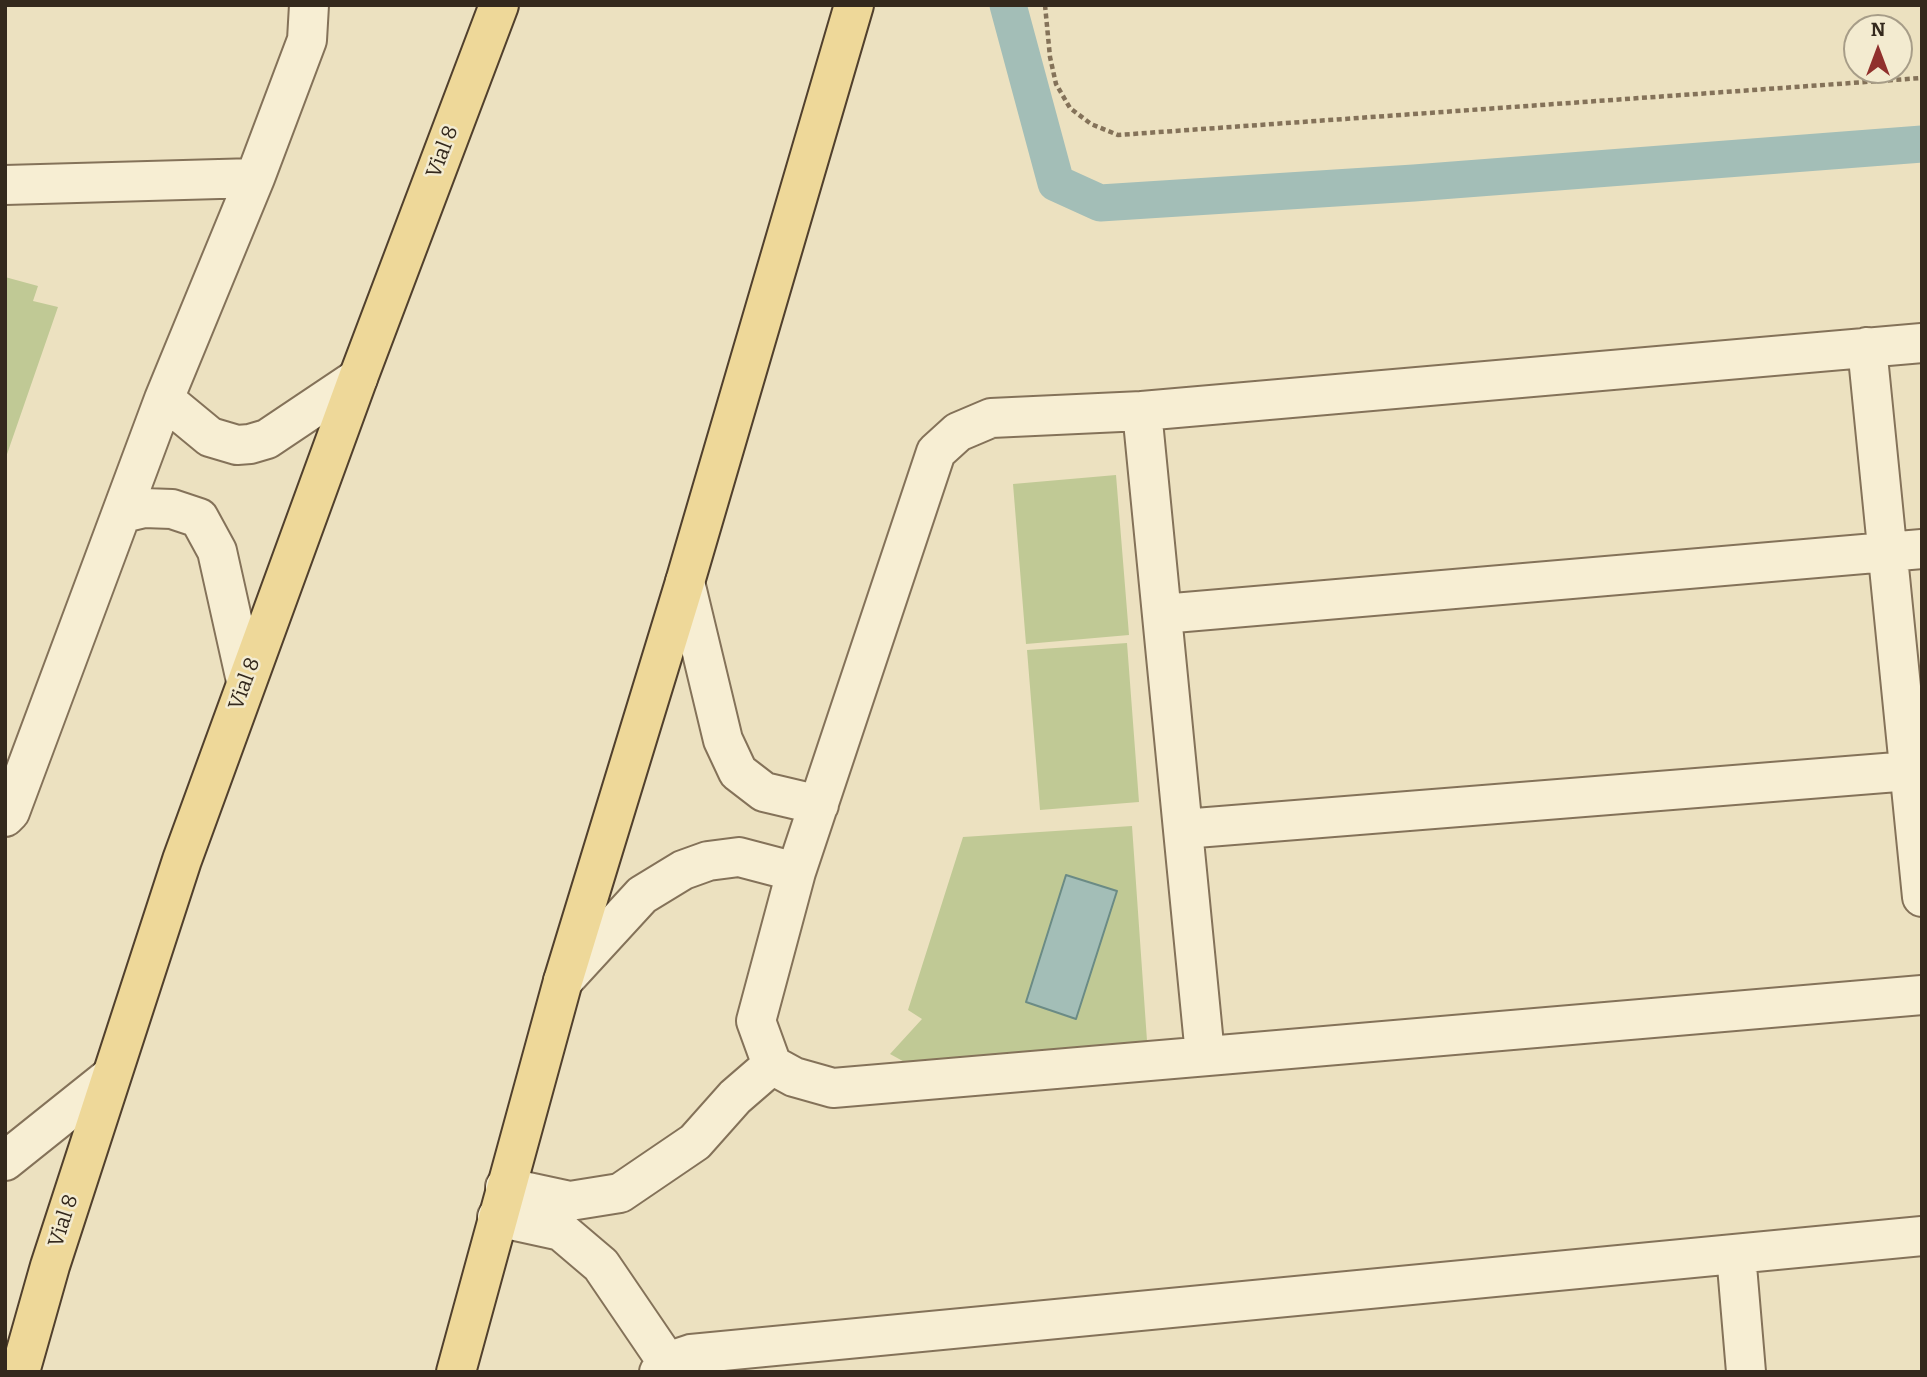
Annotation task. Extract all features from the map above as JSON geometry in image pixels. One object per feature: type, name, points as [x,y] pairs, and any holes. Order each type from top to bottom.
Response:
[{"type":"main road","name":"Vial 8","points":[[20,1372],[50,1266],[182,860],[358,378],[499,5]]},
{"type":"main road","points":[[456,1372],[563,981],[685,583],[851,11]]},
{"type":"street","points":[[5,817],[10,812],[164,399],[256,178],[307,40],[309,5]]},
{"type":"street","points":[[5,185],[256,178]]},
{"type":"street","points":[[1922,343],[1142,411],[991,418],[958,432],[936,452],[796,872],[756,1021],[772,1065],[794,1077],[833,1088],[1922,995]]},
{"type":"street","points":[[1867,348],[1904,550],[1922,897]]},
{"type":"street","points":[[164,399],[210,437],[237,445],[250,444],[267,439],[358,378]]},
{"type":"street","points":[[1142,411],[1205,1055]]},
{"type":"street","points":[[123,513],[144,508],[172,509],[199,518],[217,551],[246,681]]},
{"type":"street","points":[[1162,614],[1904,550]]},
{"type":"street","points":[[685,583],[723,740],[738,772],[764,792],[819,805]]},
{"type":"street","points":[[1183,829],[1915,770]]},
{"type":"street","points":[[563,981],[642,895],[683,870],[708,861],[739,857],[796,872]]},
{"type":"street","points":[[501,1202],[570,1201],[620,1193],[695,1142],[735,1097],[772,1065]]},
{"type":"street","points":[[5,1161],[110,1077]]},
{"type":"street","points":[[501,1202],[562,1231],[601,1265],[663,1367],[691,1354],[705,1352],[1922,1236]]},
{"type":"street","points":[[1736,1254],[1746,1372]]},
{"type":"path","points":[[1045,5],[1050,57],[1056,84],[1070,108],[1091,124],[1118,135],[1922,78]]},
{"type":"green space","points":[[5,277],[38,286],[33,301],[58,307],[5,460]]},
{"type":"green space","points":[[1116,475],[1129,635],[1026,644],[1013,484]]},
{"type":"green space","points":[[1127,643],[1139,802],[1040,810],[1027,650]]},
{"type":"green space","points":[[1132,826],[1148,1055],[930,1076],[890,1054],[922,1019],[908,1010],[963,837]]},
{"type":"water","points":[[1066,875],[1117,891],[1076,1019],[1026,1002]]},
{"type":"waterway","points":[[1008,5],[1056,183],[1100,203],[1414,183],[1922,144]]}]
